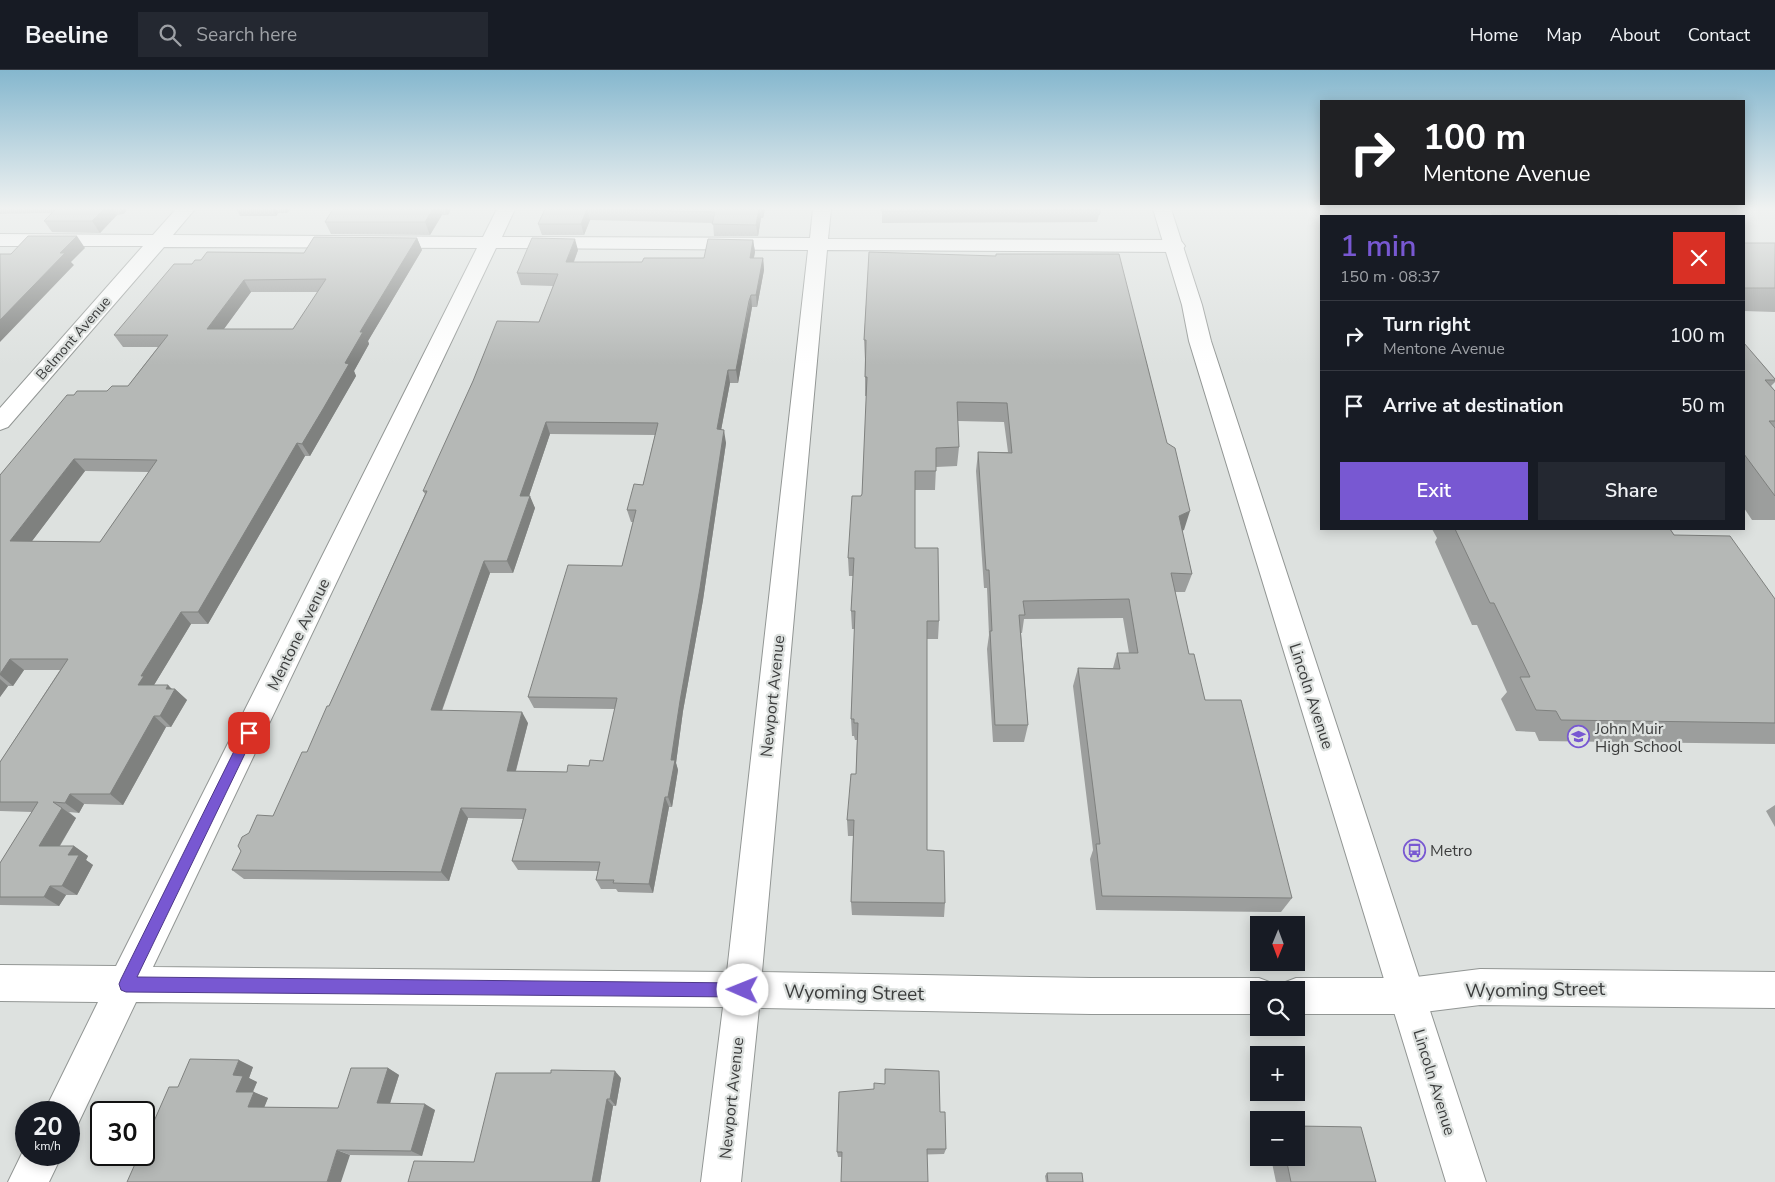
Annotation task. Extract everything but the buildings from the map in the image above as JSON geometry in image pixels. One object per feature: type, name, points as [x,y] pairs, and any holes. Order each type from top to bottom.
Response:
[{"type":"street","name":"Belmont Avenue","points":[[0,422],[140,261]]},
{"type":"street","name":"Mentone Avenue","points":[[68,1101],[480,261]]},
{"type":"street","name":"Newport Avenue","points":[[721,1182],[743,990],[817,261]]},
{"type":"street","name":"Lincoln Avenue","points":[[1179,261],[1200,341],[1466,1182]]},
{"type":"street","name":"Wyoming Street","points":[[0,983],[743,990],[1091,996],[1250,996]]},
{"type":"street","name":"Wyoming Street","points":[[1305,996],[1408,996],[1480,987],[1775,990]]},
{"type":"street","points":[[28,1182],[36,1166]]},
{"type":"place","name":"John Muir High School","points":[[1579,737]]},
{"type":"place","name":"Metro","points":[[1414,850]]},
{"type":"route","points":[[249,733],[126,984],[743,990]]}]
